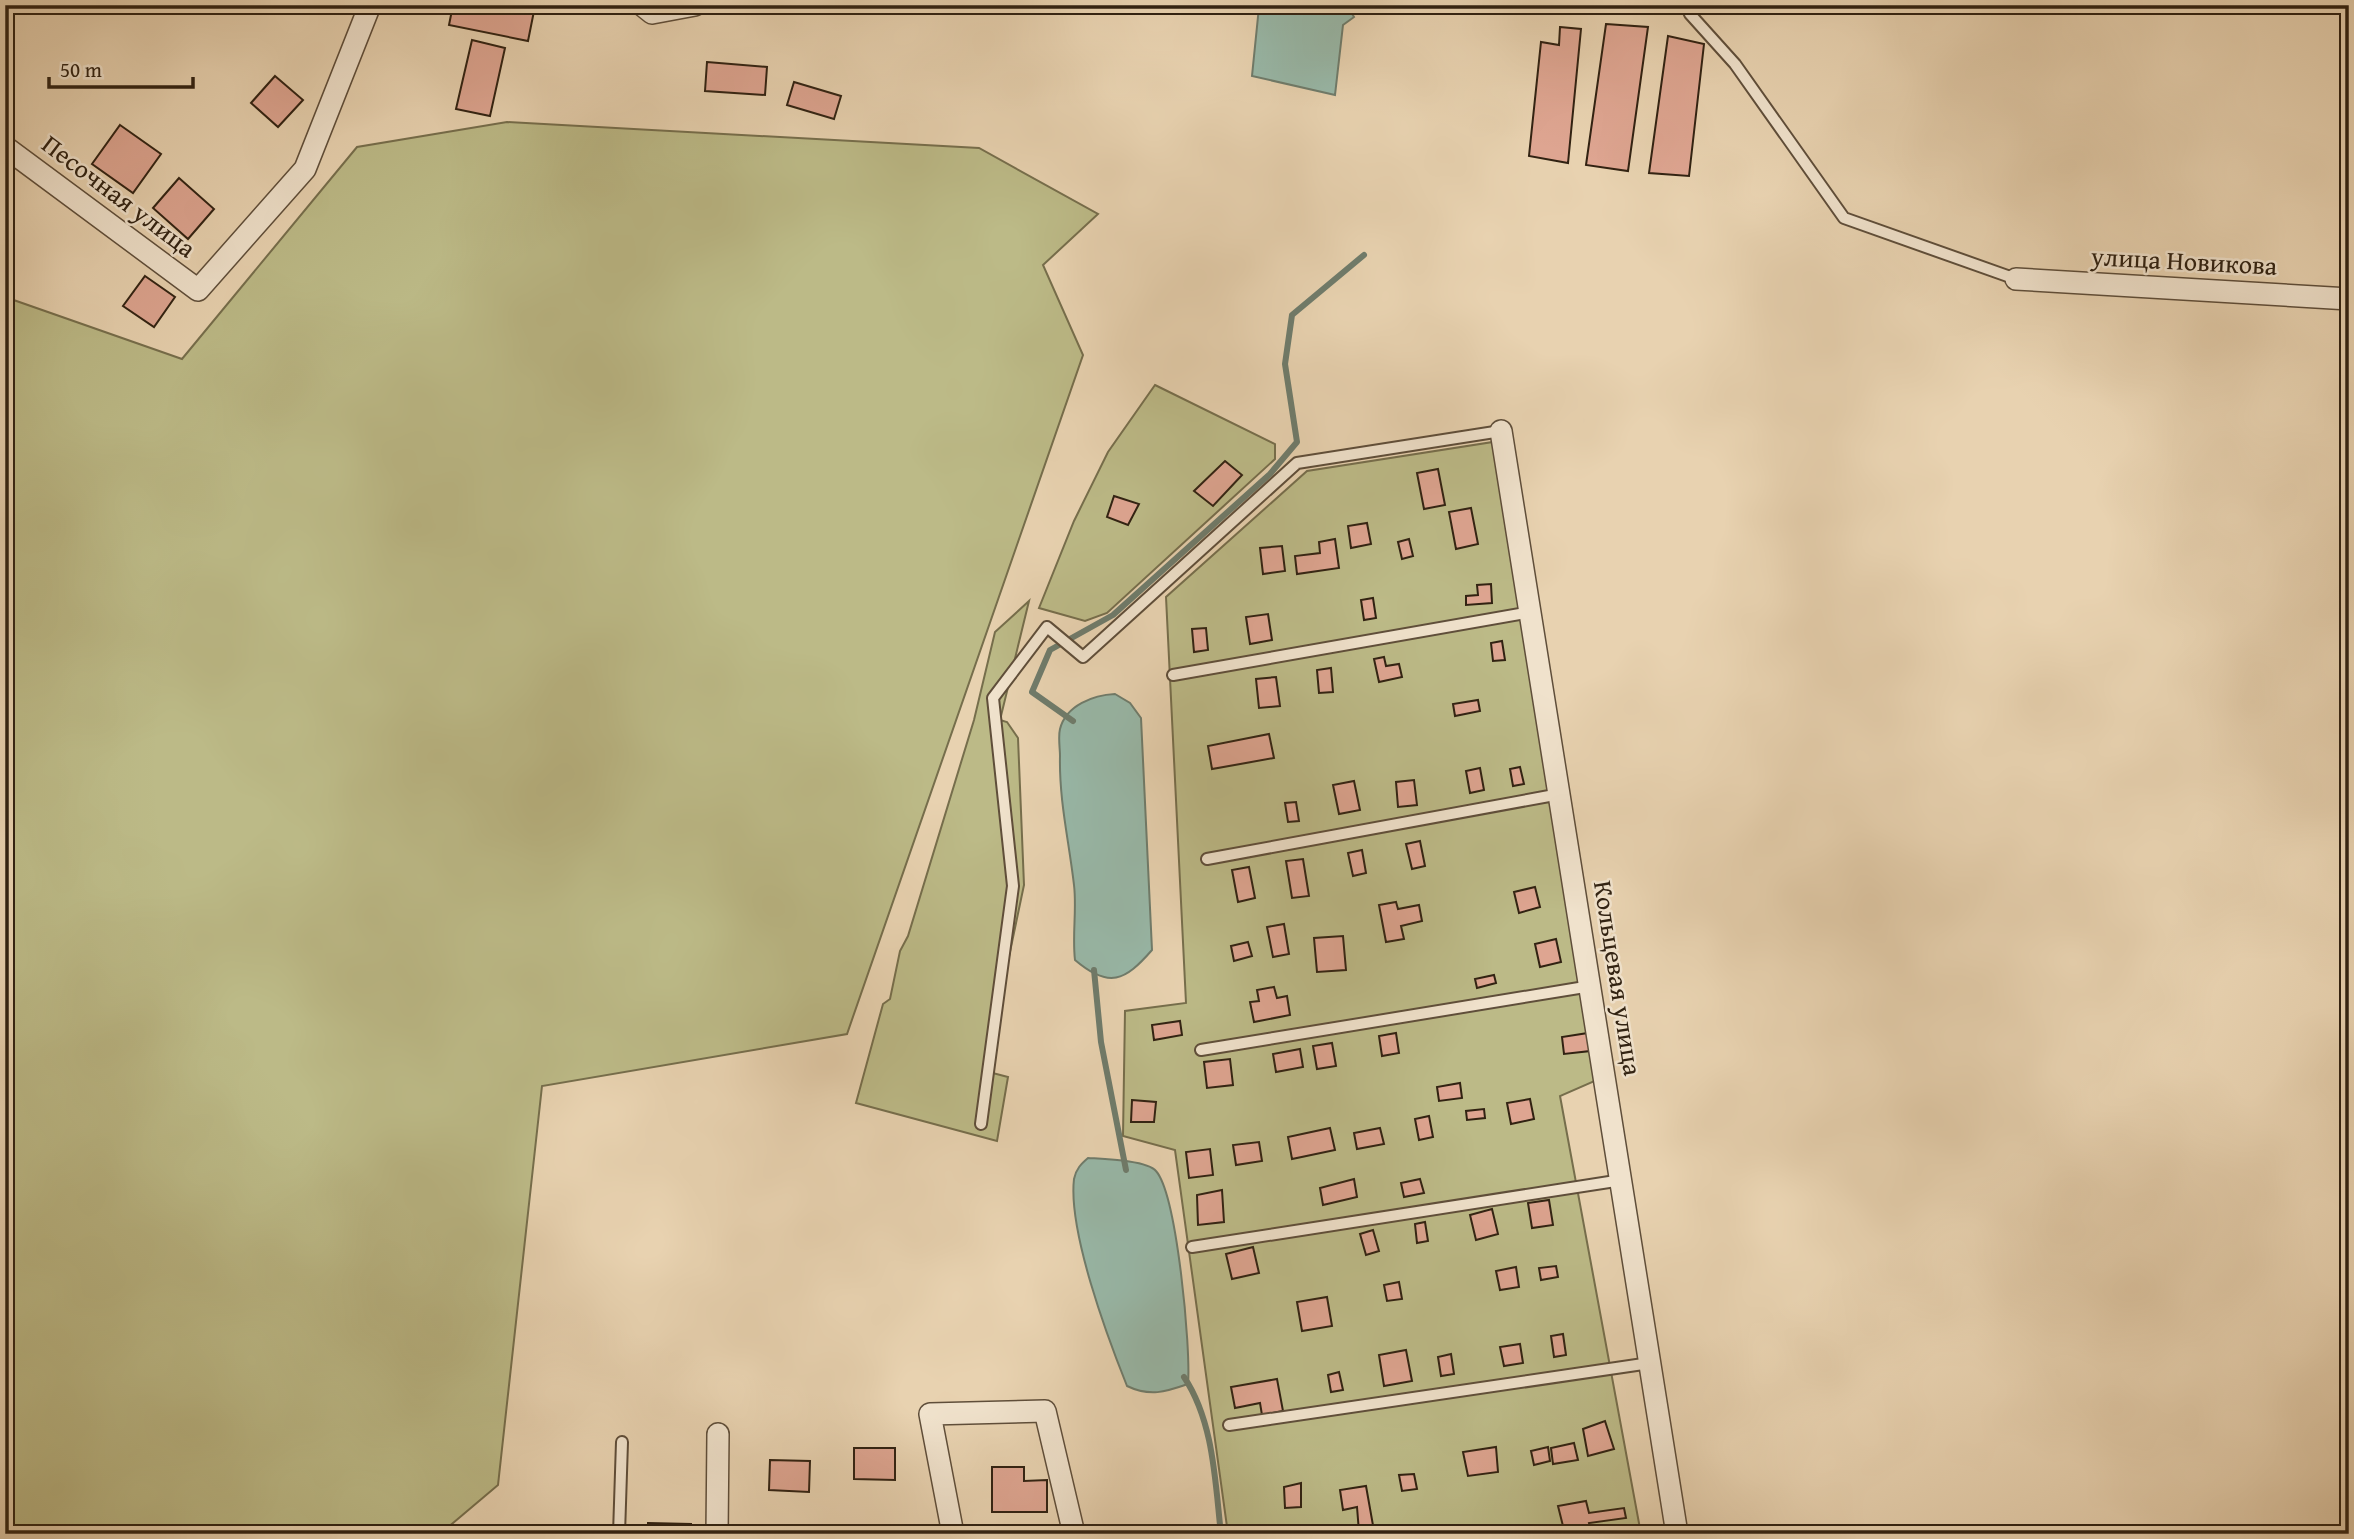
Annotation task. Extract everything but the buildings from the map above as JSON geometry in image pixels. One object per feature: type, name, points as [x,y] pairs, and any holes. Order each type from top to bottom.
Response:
[{"type":"street","name":"Песочная улица","points":[[5,147],[198,290],[305,169],[370,5]]},
{"type":"street","points":[[642,5],[652,13],[695,5]]},
{"type":"street","name":"улица Новикова","points":[[2016,279],[2349,299]]},
{"type":"street","name":"Кольцевая улица","points":[[1501,430],[1677,1534]]},
{"type":"street","points":[[953,1534],[930,1414],[1045,1411],[1074,1534]]},
{"type":"street","points":[[717,1534],[718,1434]]},
{"type":"lane","points":[[1686,5],[1735,64],[1844,218],[2016,279]]},
{"type":"lane","points":[[981,1124],[1013,886],[993,698],[1047,626],[1083,657],[1297,463],[1501,430]]},
{"type":"lane","points":[[1173,675],[1531,612]]},
{"type":"lane","points":[[1207,859],[1560,794]]},
{"type":"lane","points":[[1201,1050],[1591,986]]},
{"type":"lane","points":[[1192,1247],[1622,1180]]},
{"type":"lane","points":[[1229,1425],[1650,1363]]},
{"type":"lane","points":[[619,1534],[622,1443]]},
{"type":"shaded area","points":[[1273,5],[1290,9],[1295,5],[1347,5],[1354,17],[1343,25],[1335,95],[1252,76],[1259,7]]},
{"type":"shaded area","points":[[507,122],[979,148],[1098,214],[1043,265],[1083,355],[847,1034],[542,1086],[498,1485],[440,1534],[5,1534],[5,297],[182,359],[357,147]]},
{"type":"shaded area","points":[[1155,385],[1275,444],[1275,459],[1107,613],[1085,621],[1039,608],[1074,521],[1108,452]]},
{"type":"shaded area","points":[[1493,442],[1597,1080],[1560,1096],[1641,1534],[1228,1534],[1175,1150],[1123,1136],[1125,1011],[1186,1003],[1166,597],[1307,471]]},
{"type":"shaded area","points":[[1029,601],[1000,720],[1007,722],[1018,738],[1024,885],[985,1071],[1008,1077],[997,1141],[856,1103],[883,1004],[890,999],[900,951],[908,936],[974,720],[995,632]]},
{"type":"shaded area","points":[[1115,694],[1130,703],[1141,718],[1152,950],[1125,974],[1107,978],[1075,960],[1075,894],[1061,789],[1059,735],[1063,721],[1075,708],[1090,699]]},
{"type":"shaded area","points":[[1088,1158],[1144,1164],[1156,1171],[1164,1186],[1181,1273],[1188,1384],[1158,1392],[1127,1386],[1091,1283],[1077,1226],[1074,1179],[1079,1167]]},
{"type":"waterway","points":[[1073,721],[1032,692],[1050,650],[1113,615],[1270,474],[1297,442],[1285,364],[1292,315],[1364,255]]},
{"type":"waterway","points":[[1094,970],[1101,1042],[1126,1170]]},
{"type":"waterway","points":[[1184,1377],[1202,1413],[1212,1453],[1221,1534]]}]
